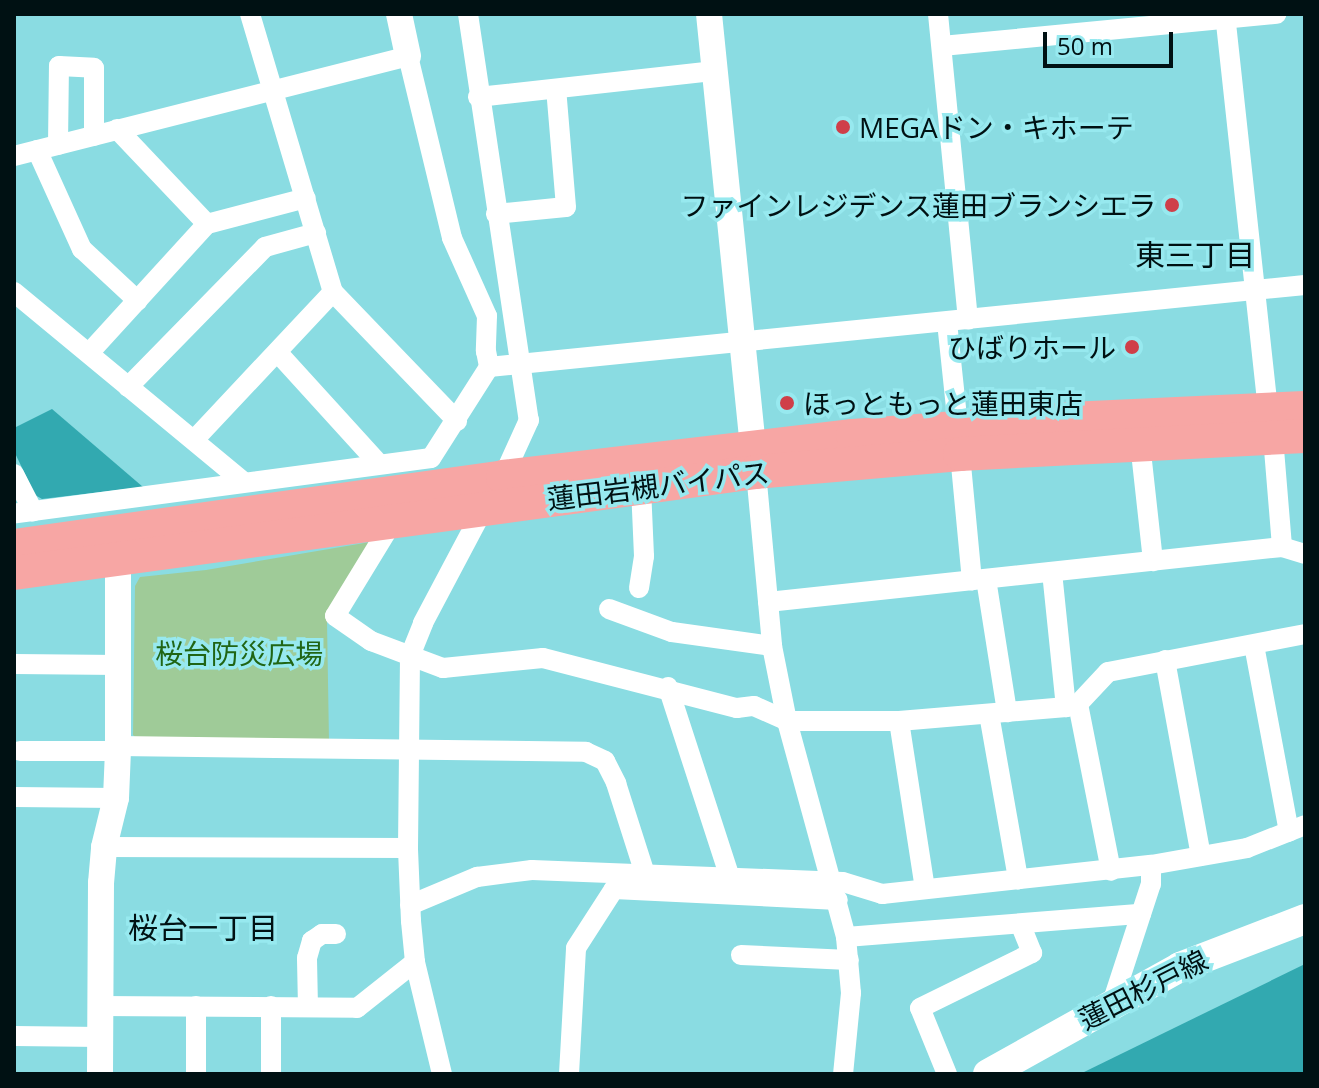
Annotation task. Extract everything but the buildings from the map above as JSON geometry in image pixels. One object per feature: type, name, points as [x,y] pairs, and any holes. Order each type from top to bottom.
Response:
[{"type":"highway","name":"蓮田岩槻バイパス","points":[[959,440],[1140,443],[1282,428],[1305,408]]},
{"type":"highway","name":"蓮田岩槻バイパス","points":[[14,573],[118,547],[503,477],[755,459],[959,440],[1282,428]]},
{"type":"highway","name":"蓮田岩槻バイパス","points":[[14,546],[118,547],[393,521],[641,487],[755,459]]},
{"type":"main road","name":"蓮田杉戸線","points":[[988,1074],[1180,967],[1305,919]]},
{"type":"street","points":[[250,14],[333,292],[457,421]]},
{"type":"street","points":[[14,474],[24,512],[431,458],[489,367],[487,316],[452,238],[399,14]]},
{"type":"street","points":[[468,14],[478,97],[529,420],[503,477]]},
{"type":"street","points":[[709,14],[772,646],[787,721],[835,891],[849,960],[851,993],[843,1074]]},
{"type":"street","points":[[938,14],[968,320]]},
{"type":"street","points":[[942,46],[1226,16],[1276,14]]},
{"type":"street","points":[[1226,16],[1255,290],[1282,428],[1282,547]]},
{"type":"street","points":[[14,156],[408,56]]},
{"type":"street","points":[[58,145],[59,66],[94,68],[94,136]]},
{"type":"street","points":[[478,97],[715,71]]},
{"type":"street","points":[[496,214],[566,207],[556,89]]},
{"type":"street","points":[[117,129],[207,224]]},
{"type":"street","points":[[37,150],[82,249],[138,301]]},
{"type":"street","points":[[90,352],[207,224],[306,198]]},
{"type":"street","points":[[128,387],[265,247],[316,233]]},
{"type":"street","points":[[489,367],[742,339],[968,320],[1305,285]]},
{"type":"street","points":[[14,292],[244,482]]},
{"type":"street","points":[[194,440],[279,354],[333,292]]},
{"type":"street","points":[[947,322],[959,440],[1018,879]]},
{"type":"street","points":[[279,354],[379,464]]},
{"type":"street","points":[[1140,443],[1153,561]]},
{"type":"street","points":[[639,588],[644,556],[641,487]]},
{"type":"street","points":[[442,1074],[415,962],[410,905],[410,656],[423,623],[484,508]]},
{"type":"street","points":[[393,521],[335,616],[371,641],[443,668],[543,658],[668,687],[737,708],[754,706],[787,721],[899,721],[1072,705],[1108,672],[1305,634]]},
{"type":"street","points":[[100,1074],[104,847],[116,798],[118,749],[118,547]]},
{"type":"street","points":[[768,602],[1282,547],[1305,554]]},
{"type":"street","points":[[1052,572],[1072,705],[1111,871]]},
{"type":"street","points":[[609,609],[672,632],[772,646]]},
{"type":"street","points":[[569,1074],[576,948],[614,889],[882,894],[1151,865],[1247,848],[1297,828],[1254,645]]},
{"type":"street","points":[[1165,660],[1201,856]]},
{"type":"street","points":[[14,664],[119,665]]},
{"type":"street","points":[[668,687],[730,878]]},
{"type":"street","points":[[899,721],[925,889]]},
{"type":"street","points":[[20,751],[586,752],[605,761],[620,795],[645,874]]},
{"type":"street","points":[[14,797],[116,798]]},
{"type":"street","points":[[104,847],[408,848]]},
{"type":"street","points":[[1112,1003],[1151,884],[1151,865]]},
{"type":"street","points":[[410,905],[477,877],[532,870],[563,874],[730,878],[835,891]]},
{"type":"street","points":[[846,937],[1141,914]]},
{"type":"street","points":[[947,1074],[920,1008],[1032,953],[1020,924]]},
{"type":"street","points":[[308,1007],[307,958],[312,941],[322,934],[336,934]]},
{"type":"street","points":[[741,955],[849,960]]},
{"type":"street","points":[[100,1006],[357,1008],[415,962]]},
{"type":"street","points":[[196,1006],[196,1074]]},
{"type":"street","points":[[271,1006],[271,1074]]},
{"type":"street","points":[[14,1036],[101,1037]]},
{"type":"green space","name":"桜台防災広場","points":[[376,541],[327,621],[329,741],[139,741],[133,735],[135,586],[140,577],[206,570]]},
{"type":"water","points":[[52,409],[143,487],[42,499],[35,495],[14,451],[14,428]]},
{"type":"water","points":[[1305,964],[1305,1074],[1080,1074]]},
{"type":"place","name":"MEGAドン・キホーテ","points":[[843,127]]},
{"type":"place","name":"ファインレジデンス蓮田ブランシエラ","points":[[1172,205]]},
{"type":"place","name":"ひばりホール","points":[[1132,347]]},
{"type":"place","name":"ほっともっと蓮田東店","points":[[787,403]]},
{"type":"district","name":"東三丁目","points":[[1195,255]]},
{"type":"district","name":"桜台一丁目","points":[[203,928]]}]
